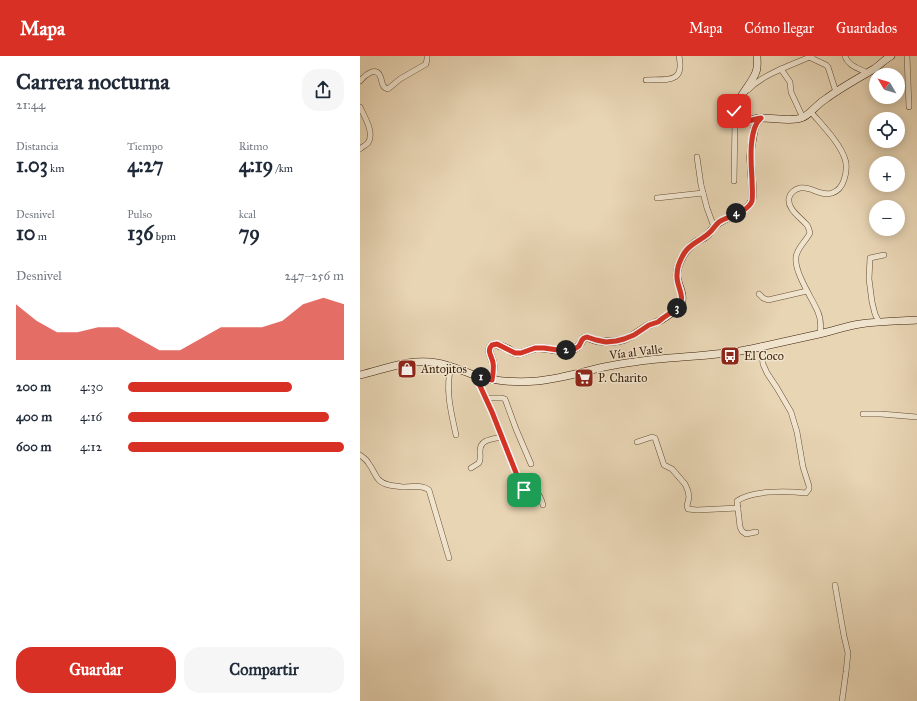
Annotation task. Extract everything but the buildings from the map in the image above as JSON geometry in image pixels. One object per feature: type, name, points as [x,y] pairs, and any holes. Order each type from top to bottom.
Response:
[{"type":"street","points":[[360,81],[363,77],[373,71],[377,71],[380,73],[383,86],[388,88],[400,79],[426,64],[427,56]]},
{"type":"street","points":[[646,80],[667,80],[674,78],[679,73],[680,69],[681,63],[679,56]]},
{"type":"street","points":[[734,181],[734,111],[737,103],[756,72],[758,56]]},
{"type":"street","points":[[845,56],[847,62],[867,73]]},
{"type":"street","points":[[735,121],[742,122],[754,118],[790,120],[802,118],[836,92],[876,68],[891,56]]},
{"type":"street","points":[[907,56],[909,107]]},
{"type":"street","points":[[742,96],[750,87],[764,78],[810,57],[828,67],[836,92]]},
{"type":"street","points":[[781,69],[790,82],[791,92],[802,118]]},
{"type":"street","points":[[360,107],[371,134],[368,142],[360,149]]},
{"type":"street","points":[[811,112],[832,137],[842,151],[846,160],[845,178],[838,190],[831,194],[823,194],[810,189],[798,188],[789,196],[792,209],[806,225],[810,234],[800,248],[796,257],[796,264],[819,313],[821,327],[820,334]]},
{"type":"street","points":[[492,380],[494,365],[489,348],[492,345],[497,344],[515,353],[521,353],[535,348],[569,350],[579,346],[580,342],[587,337],[606,342],[624,339],[634,335],[649,325],[658,322],[679,307],[682,303],[677,276],[685,252],[691,245],[711,232],[718,222],[747,208],[752,200],[751,150],[755,125],[761,118]]},
{"type":"street","points":[[697,157],[701,185],[714,227]]},
{"type":"street","points":[[657,198],[703,193]]},
{"type":"street","points":[[878,322],[872,302],[869,279],[870,258],[884,255]]},
{"type":"street","points":[[760,294],[763,298],[768,300],[807,290]]},
{"type":"street","name":"Vía al Valle","points":[[360,375],[409,362],[436,362],[492,380],[510,382],[536,381],[614,365],[743,350],[820,334],[847,326],[878,322],[917,320]]},
{"type":"street","points":[[756,532],[746,534],[740,527],[737,501],[740,498],[764,493],[806,493],[809,489],[803,467],[797,432],[791,412],[767,373],[763,364],[761,346]]},
{"type":"street","points":[[451,367],[448,388],[450,410],[456,435]]},
{"type":"street","points":[[478,376],[478,382],[502,436],[522,488],[525,491],[535,491],[539,494],[544,505]]},
{"type":"street","points":[[486,398],[502,398],[505,400],[532,464]]},
{"type":"street","points":[[863,414],[917,417]]},
{"type":"street","points":[[471,468],[479,463],[480,448],[483,442],[502,436]]},
{"type":"street","points":[[637,442],[652,437],[655,438],[664,465],[672,469],[685,484],[689,497],[687,506],[688,509],[738,508]]},
{"type":"street","points":[[360,455],[369,464],[376,477],[387,485],[422,487],[429,490],[449,558]]},
{"type":"street","points":[[835,585],[848,653],[842,701]]},
{"type":"place","name":"El Coco","points":[[730,356]]},
{"type":"place","name":"Antojitos","points":[[407,369]]},
{"type":"place","name":"P. Charito","points":[[584,378]]},
{"type":"route","points":[[524,490],[478,382],[478,376],[492,380],[494,365],[489,348],[492,345],[497,344],[515,353],[521,353],[535,348],[569,350],[579,346],[580,342],[587,337],[606,342],[616,341],[634,335],[649,325],[658,322],[679,307],[682,303],[682,299],[677,276],[685,252],[691,245],[711,232],[718,222],[747,208],[752,200],[751,150],[755,125],[761,118],[754,118],[742,122],[735,121],[733,118],[734,111]]}]
